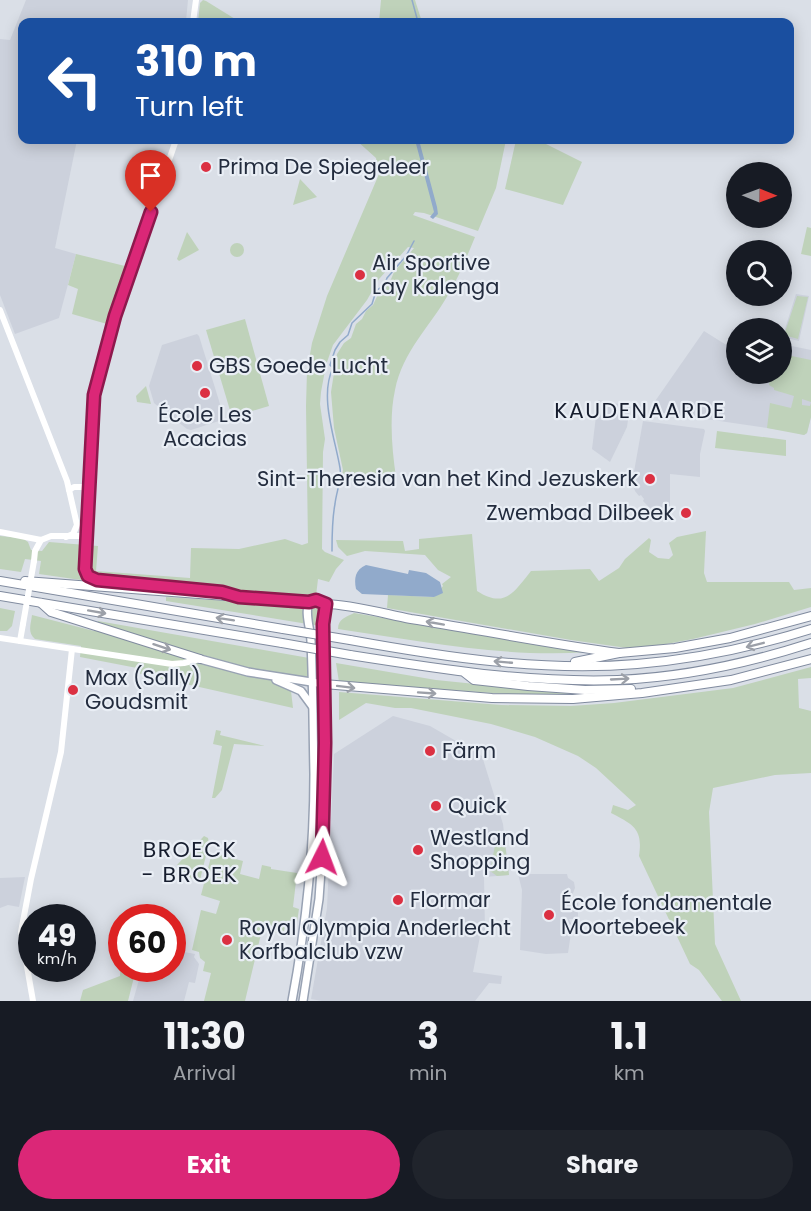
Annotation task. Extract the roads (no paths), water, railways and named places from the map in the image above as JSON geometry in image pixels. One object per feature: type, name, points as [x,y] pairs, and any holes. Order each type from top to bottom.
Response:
[{"type":"highway","points":[[0,581],[45,582],[239,597]]},
{"type":"highway","points":[[0,581],[428,653],[488,661],[561,665],[635,664],[676,660],[754,645],[811,629]]},
{"type":"highway","points":[[0,596],[350,655],[464,672],[561,680],[650,677],[726,666],[811,643]]},
{"type":"highway","points":[[39,602],[51,612],[200,659]]},
{"type":"highway","points":[[326,604],[338,604],[619,653]]},
{"type":"highway","points":[[561,665],[619,653],[666,649],[719,640],[811,616]]},
{"type":"highway","points":[[324,684],[451,695],[573,699],[731,680],[811,659]]},
{"type":"highway","points":[[464,672],[474,680],[528,686],[585,690],[654,690]]},
{"type":"main road","points":[[194,18],[196,0]]},
{"type":"main road","points":[[176,144],[118,309],[101,365],[93,404],[85,569],[92,578],[222,592],[239,597],[309,602],[316,600],[326,604],[323,624],[325,743],[322,852],[313,939],[303,1001]]},
{"type":"main road","points":[[0,310],[69,490],[77,525],[73,534],[66,537]]},
{"type":"main road","points":[[69,490],[74,487],[88,487]]},
{"type":"main road","points":[[0,532],[41,540],[51,536],[86,536]]},
{"type":"main road","points":[[20,641],[35,551],[41,540]]},
{"type":"main road","points":[[292,1001],[303,940],[310,876],[314,796],[311,628],[307,612],[309,602]]},
{"type":"main road","points":[[0,638],[172,664],[200,659],[269,676],[324,684]]},
{"type":"main road","points":[[33,1001],[21,932],[61,752],[72,649]]},
{"type":"main road","points":[[269,676],[301,691],[313,708]]},
{"type":"water","points":[[416,144],[420,144],[437,207],[438,214],[433,219],[430,217],[434,212]]},
{"type":"water","points":[[366,565],[408,574],[409,570],[426,573],[440,582],[443,593],[434,597],[362,594],[356,589],[355,578],[357,572]]},
{"type":"waterway","points":[[412,0],[417,18]]},
{"type":"waterway","points":[[332,551],[333,515],[340,472],[329,417],[327,391],[333,368],[330,365],[335,350],[348,335],[352,323],[372,304],[376,291],[385,284],[414,241]]},
{"type":"place","name":"Prima De Spiegeleer","points":[[206,167]]},
{"type":"place","name":"Air Sportive Lay Kalenga","points":[[360,275]]},
{"type":"place","name":"GBS Goede Lucht","points":[[197,366]]},
{"type":"place","name":"École Les Acacias","points":[[205,393]]},
{"type":"place","name":"Sint-Theresia van het Kind Jezuskerk","points":[[650,479]]},
{"type":"place","name":"Zwembad Dilbeek","points":[[686,513]]},
{"type":"place","name":"Max (Sally) Goudsmit","points":[[73,690]]},
{"type":"place","name":"Färm","points":[[430,751]]},
{"type":"place","name":"Quick","points":[[436,806]]},
{"type":"place","name":"Westland Shopping","points":[[418,850]]},
{"type":"place","name":"Flormar","points":[[398,900]]},
{"type":"place","name":"École fondamentale Moortebeek","points":[[549,915]]},
{"type":"place","name":"Royal Olympia Anderlecht Korfbalclub vzw","points":[[227,940]]},
{"type":"district","name":"KAUDENAARDE","points":[[640,410]]},
{"type":"district","name":"BROECK - BROEK","points":[[190,862]]}]
